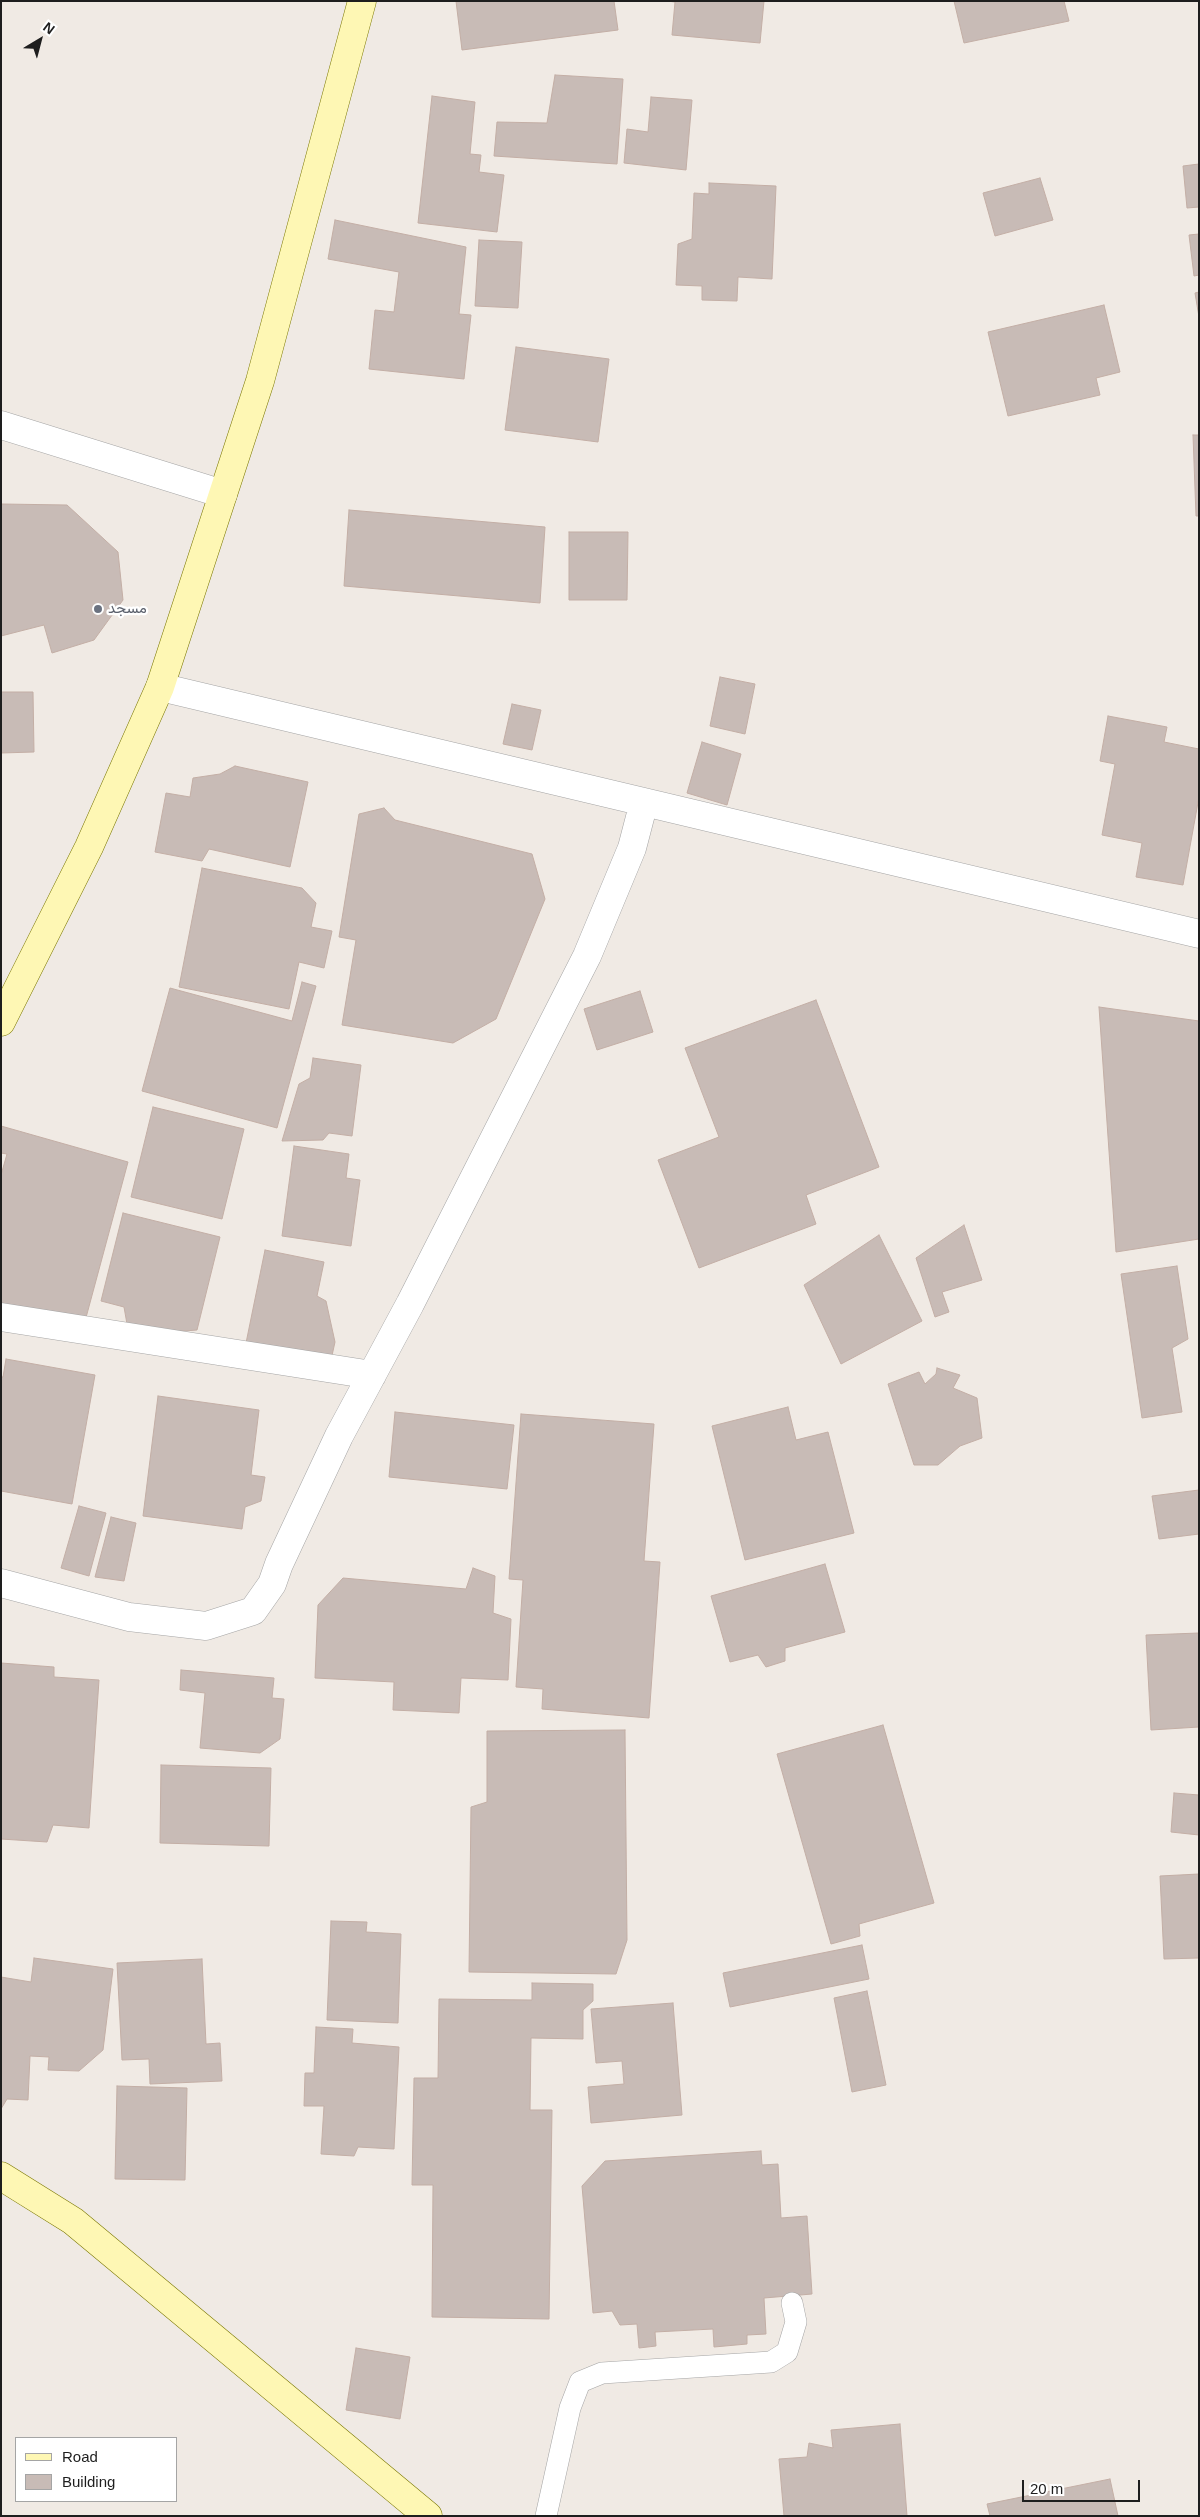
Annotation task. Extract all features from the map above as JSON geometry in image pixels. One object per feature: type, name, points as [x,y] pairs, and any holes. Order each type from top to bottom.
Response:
[{"type":"street","points":[[1,1022],[89,847],[160,687],[260,381],[362,1]]},
{"type":"street","points":[[1,425],[223,494]]},
{"type":"street","points":[[160,687],[1199,934]]},
{"type":"street","points":[[1,1583],[129,1617],[206,1626],[253,1611],[272,1584],[279,1564],[339,1436],[587,956],[632,848],[644,802]]},
{"type":"street","points":[[1,1317],[372,1374]]},
{"type":"street","points":[[1,2176],[73,2221],[428,2516]]},
{"type":"lane","points":[[546,2516],[570,2408],[580,2382],[602,2373],[771,2362],[787,2352],[796,2322],[792,2303]]},
{"type":"building","points":[[456,1],[614,1],[618,30],[462,50]]},
{"type":"building","points":[[667,1],[764,1],[760,43],[672,35],[675,2]]},
{"type":"building","points":[[954,1],[1064,1],[1069,21],[964,43]]},
{"type":"building","points":[[555,75],[623,79],[617,164],[494,156],[497,122],[547,123]]},
{"type":"building","points":[[432,96],[475,102],[470,154],[481,155],[479,172],[504,175],[497,232],[418,223]]},
{"type":"building","points":[[651,97],[692,100],[686,170],[624,163],[627,129],[648,132]]},
{"type":"building","points":[[1199,164],[1199,207],[1187,208],[1183,166]]},
{"type":"building","points":[[1040,178],[1053,220],[995,236],[983,193]]},
{"type":"building","points":[[709,183],[776,186],[772,279],[738,277],[737,301],[702,300],[702,286],[676,285],[678,244],[692,239],[694,193],[709,194]]},
{"type":"building","points":[[335,220],[466,247],[459,314],[471,315],[464,379],[369,369],[375,310],[394,312],[399,272],[328,259]]},
{"type":"building","points":[[1199,234],[1199,275],[1194,276],[1189,235]]},
{"type":"building","points":[[479,240],[522,242],[518,308],[475,306]]},
{"type":"building","points":[[1199,292],[1199,317],[1195,293]]},
{"type":"building","points":[[1104,305],[1120,372],[1096,378],[1100,395],[1008,416],[988,332]]},
{"type":"building","points":[[516,347],[609,359],[598,442],[505,430]]},
{"type":"building","points":[[1193,435],[1199,435],[1199,516],[1196,516]]},
{"type":"building","points":[[1,504],[67,505],[118,552],[123,600],[94,640],[52,653],[44,625],[1,636]]},
{"type":"building","points":[[349,510],[545,527],[540,603],[344,586]]},
{"type":"building","points":[[569,532],[628,532],[627,600],[569,600]]},
{"type":"building","points":[[720,677],[755,684],[745,734],[710,726]]},
{"type":"building","points":[[1,692],[33,692],[34,752],[1,753]]},
{"type":"building","points":[[512,704],[541,710],[532,750],[503,744]]},
{"type":"building","points":[[1108,716],[1167,727],[1164,742],[1199,749],[1199,797],[1183,885],[1136,877],[1142,843],[1102,835],[1115,764],[1100,761]]},
{"type":"building","points":[[702,742],[741,754],[727,805],[687,793]]},
{"type":"building","points":[[235,766],[308,782],[290,867],[209,849],[202,861],[155,852],[166,793],[190,797],[193,778],[220,774]]},
{"type":"building","points":[[384,808],[395,820],[532,854],[545,899],[496,1019],[453,1043],[342,1025],[356,940],[339,937],[359,814]]},
{"type":"building","points":[[202,868],[302,888],[316,903],[311,927],[332,931],[324,968],[299,962],[289,1009],[179,987]]},
{"type":"building","points":[[302,982],[316,986],[277,1128],[142,1091],[170,988],[292,1021]]},
{"type":"building","points":[[640,991],[653,1032],[597,1050],[584,1009]]},
{"type":"building","points":[[816,1000],[879,1167],[806,1195],[816,1224],[699,1268],[658,1160],[719,1137],[685,1048]]},
{"type":"building","points":[[1099,1007],[1199,1021],[1199,1239],[1116,1252]]},
{"type":"building","points":[[313,1058],[361,1065],[352,1136],[329,1133],[323,1140],[282,1141],[299,1084],[310,1078]]},
{"type":"building","points":[[153,1107],[244,1129],[222,1219],[131,1197]]},
{"type":"building","points":[[1,1126],[128,1162],[84,1325],[1,1303],[1,1175],[7,1154],[1,1153]]},
{"type":"building","points":[[294,1146],[349,1154],[346,1178],[360,1180],[351,1246],[282,1236]]},
{"type":"building","points":[[123,1213],[220,1237],[197,1330],[159,1333],[127,1324],[124,1307],[101,1301]]},
{"type":"building","points":[[964,1225],[982,1280],[942,1292],[949,1312],[935,1317],[916,1258]]},
{"type":"building","points":[[879,1235],[922,1321],[841,1364],[804,1285]]},
{"type":"building","points":[[265,1250],[324,1262],[317,1296],[326,1301],[335,1342],[331,1360],[246,1343]]},
{"type":"building","points":[[1177,1266],[1188,1339],[1172,1348],[1182,1412],[1142,1418],[1121,1274]]},
{"type":"building","points":[[6,1359],[95,1375],[72,1504],[1,1491],[1,1377],[3,1377]]},
{"type":"building","points":[[937,1368],[960,1375],[953,1388],[977,1398],[982,1438],[960,1446],[938,1465],[914,1465],[888,1384],[919,1372],[925,1384],[936,1374]]},
{"type":"building","points":[[158,1396],[259,1410],[251,1475],[265,1477],[261,1501],[245,1507],[242,1529],[143,1516]]},
{"type":"building","points":[[788,1407],[796,1440],[828,1432],[854,1533],[745,1560],[712,1426]]},
{"type":"building","points":[[395,1412],[514,1425],[507,1489],[389,1477]]},
{"type":"building","points":[[521,1414],[654,1424],[644,1561],[660,1562],[649,1718],[542,1709],[543,1689],[516,1687],[523,1580],[509,1579]]},
{"type":"building","points":[[1199,1490],[1199,1534],[1159,1539],[1152,1496]]},
{"type":"building","points":[[79,1506],[106,1513],[89,1576],[61,1568]]},
{"type":"building","points":[[111,1517],[136,1523],[124,1581],[95,1577]]},
{"type":"building","points":[[825,1564],[845,1632],[785,1648],[785,1661],[766,1667],[758,1655],[730,1662],[711,1596]]},
{"type":"building","points":[[473,1568],[495,1576],[493,1613],[511,1619],[508,1680],[461,1678],[459,1713],[393,1710],[394,1682],[315,1678],[318,1605],[343,1578],[466,1589]]},
{"type":"building","points":[[1199,1633],[1199,1727],[1151,1730],[1146,1635]]},
{"type":"building","points":[[1,1663],[54,1667],[54,1677],[99,1680],[89,1828],[53,1825],[47,1842],[1,1839]]},
{"type":"building","points":[[181,1670],[274,1678],[272,1698],[284,1699],[280,1739],[260,1753],[200,1748],[205,1693],[180,1690]]},
{"type":"building","points":[[883,1725],[934,1903],[859,1924],[860,1936],[831,1944],[777,1754]]},
{"type":"building","points":[[625,1730],[627,1940],[616,1974],[469,1972],[471,1807],[487,1802],[487,1731]]},
{"type":"building","points":[[161,1765],[271,1768],[269,1846],[160,1843]]},
{"type":"building","points":[[1174,1793],[1199,1795],[1199,1835],[1171,1832]]},
{"type":"building","points":[[1199,1874],[1199,1958],[1164,1959],[1160,1876]]},
{"type":"building","points":[[331,1921],[367,1922],[366,1932],[401,1934],[398,2023],[327,2020]]},
{"type":"building","points":[[862,1945],[869,1979],[730,2007],[723,1973]]},
{"type":"building","points":[[34,1958],[113,1969],[103,2050],[79,2071],[48,2070],[49,2057],[30,2056],[28,2100],[7,2099],[1,2109],[1,1977],[31,1982]]},
{"type":"building","points":[[202,1959],[206,2044],[220,2043],[222,2081],[150,2084],[149,2059],[122,2060],[117,1963]]},
{"type":"building","points":[[532,1983],[593,1984],[593,2001],[583,2010],[583,2039],[531,2038],[530,2110],[552,2110],[549,2319],[432,2317],[433,2185],[412,2185],[414,2078],[438,2078],[439,1999],[532,2000]]},
{"type":"building","points":[[867,1991],[886,2085],[852,2092],[834,1998]]},
{"type":"building","points":[[673,2003],[682,2115],[591,2123],[588,2087],[624,2084],[622,2061],[596,2063],[591,2009]]},
{"type":"building","points":[[316,2027],[353,2029],[352,2043],[399,2047],[394,2149],[358,2147],[354,2156],[321,2154],[324,2106],[304,2106],[305,2073],[314,2073]]},
{"type":"building","points":[[117,2086],[187,2088],[185,2180],[115,2179]]},
{"type":"building","points":[[761,2151],[762,2165],[778,2164],[781,2218],[807,2216],[812,2294],[764,2298],[766,2334],[747,2335],[747,2344],[714,2347],[713,2329],[655,2332],[656,2346],[639,2348],[637,2324],[620,2325],[612,2311],[593,2313],[582,2186],[605,2161]]},
{"type":"building","points":[[356,2348],[410,2357],[400,2419],[346,2410]]},
{"type":"building","points":[[900,2424],[907,2516],[784,2516],[779,2459],[807,2457],[809,2443],[833,2448],[831,2430]]},
{"type":"building","points":[[1110,2479],[1118,2516],[990,2516],[987,2504]]},
{"type":"place","name":"مسجد","points":[[98,609]]}]
